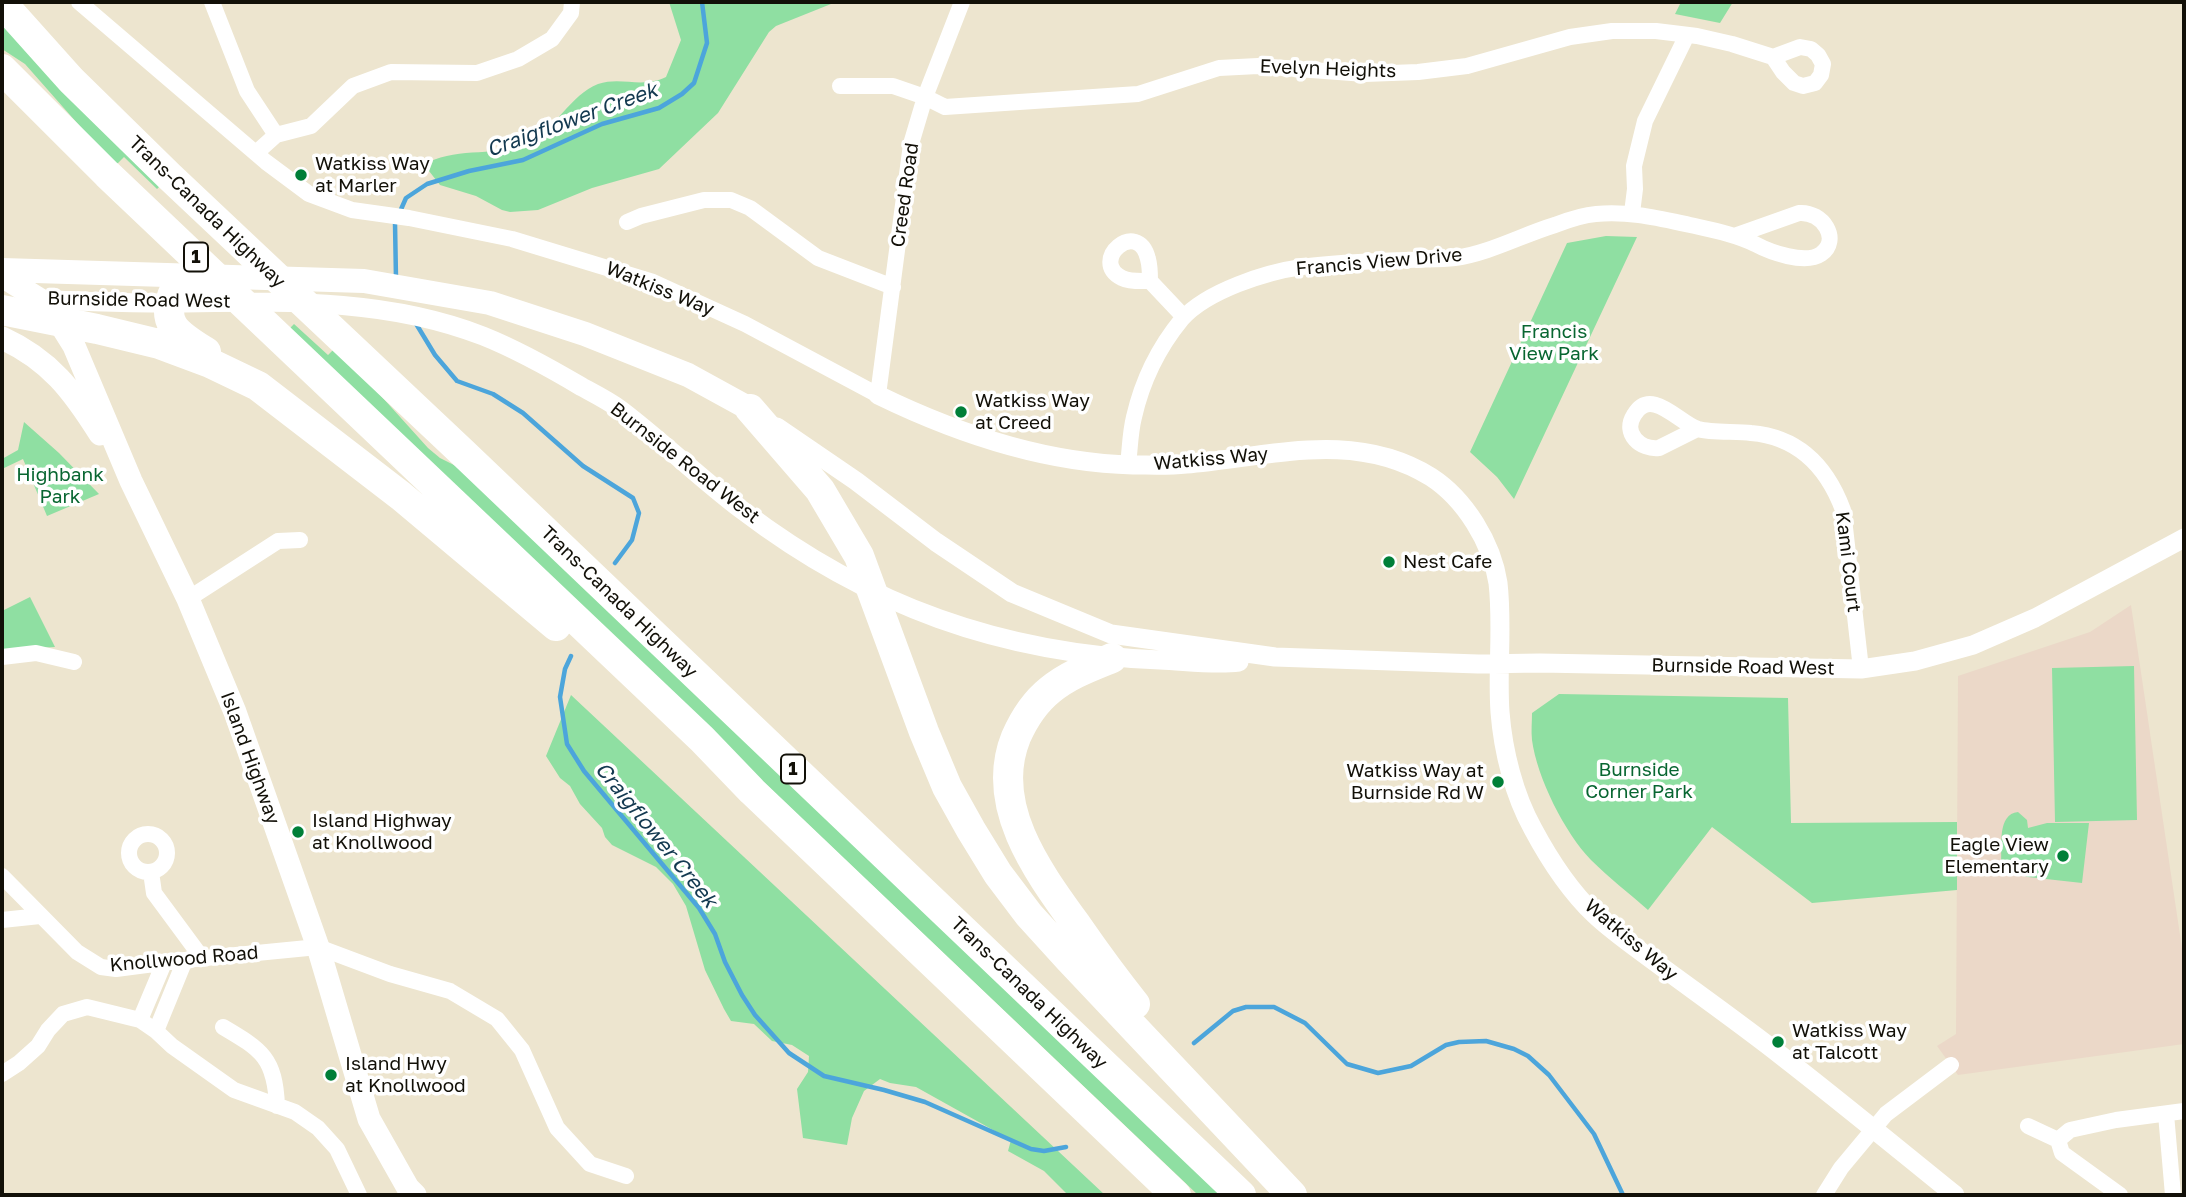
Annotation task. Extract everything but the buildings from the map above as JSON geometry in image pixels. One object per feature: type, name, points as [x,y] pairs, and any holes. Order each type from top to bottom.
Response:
[{"type":"highway","name":"Trans-Canada Highway","points":[[2,3],[71,80],[169,176],[1241,1195]]},
{"type":"highway","name":"Trans-Canada Highway","points":[[2,69],[107,174],[682,720],[751,791],[1176,1195]]},
{"type":"highway","points":[[251,277],[230,283],[191,285],[175,289],[169,303],[168,318],[180,336],[258,386],[422,513],[751,791]]},
{"type":"highway","points":[[2,310],[159,344],[210,363],[258,386]]},
{"type":"highway","points":[[750,409],[820,490],[859,556],[947,787],[998,874],[1029,915],[1069,959],[1292,1195]]},
{"type":"highway","points":[[1112,658],[1069,676],[1048,691],[1021,726],[1012,748],[1008,774],[1017,829],[1054,893],[1119,984],[1245,1145]]},
{"type":"main road","name":"Burnside Road West","points":[[2,270],[373,283],[490,303],[585,334],[688,375],[750,409]]},
{"type":"main road","name":"Island Highway","points":[[2,276],[39,299],[59,322],[87,374],[131,481],[188,599],[235,712],[318,947],[369,1119],[408,1188],[415,1195]]},
{"type":"main road","name":"Island Highway","points":[[2,338],[34,355],[54,372],[86,411],[131,481]]},
{"type":"street","name":"Watkiss Way","points":[[79,2],[256,153],[309,194],[352,210],[409,218],[512,239],[653,282],[745,324],[878,395],[986,439],[1080,460],[1128,465],[1184,464],[1258,454],[1329,449],[1363,450],[1416,468],[1436,480],[1465,508],[1480,531],[1497,580],[1500,717],[1506,750],[1517,791],[1531,827],[1562,877],[1595,915],[1783,1057],[1955,1195]]},
{"type":"street","points":[[212,2],[247,91],[276,135]]},
{"type":"street","points":[[256,153],[276,135],[311,127],[353,86],[391,72],[477,73],[518,59],[552,39],[571,13],[572,2]]},
{"type":"street","name":"Creed Road","points":[[878,395],[911,144],[925,97],[962,2]]},
{"type":"street","name":"Evelyn Heights","points":[[840,86],[893,86],[945,107],[1100,98],[1138,94],[1219,68],[1258,66],[1365,74],[1418,72],[1466,66],[1570,37],[1612,31],[1656,31],[1687,35],[1732,44],[1773,57]]},
{"type":"street","points":[[1632,213],[1634,166],[1645,121],[1687,35]]},
{"type":"street","points":[[627,222],[704,200],[731,200],[750,208],[818,258],[893,287]]},
{"type":"street","name":"Francis View Drive","points":[[1128,465],[1133,419],[1144,382],[1164,345],[1184,317],[1214,295],[1256,276],[1301,267],[1456,258],[1593,214],[1632,213],[1737,235],[1770,252],[1790,257],[1811,258],[1822,254],[1828,245],[1829,235],[1824,222],[1809,212],[1737,235]]},
{"type":"street","points":[[1150,281],[1184,317]]},
{"type":"street","name":"Burnside Road West","points":[[2,297],[362,306],[443,323],[541,362],[618,408],[742,510],[791,545],[846,579],[893,601],[987,636],[1054,650],[1112,658],[1232,663],[1275,657]]},
{"type":"street","name":"Burnside Road West","points":[[750,409],[1012,593],[1111,634],[1275,657],[1861,669],[1915,661],[1973,645],[2035,618],[2184,538]]},
{"type":"street","name":"Kami Court","points":[[1697,429],[1772,436],[1803,452],[1818,464],[1828,477],[1843,510],[1847,532],[1861,669]]},
{"type":"street","points":[[188,599],[278,541],[300,540]]},
{"type":"street","points":[[2,657],[36,653],[74,662]]},
{"type":"street","points":[[151,872],[154,893],[202,958]]},
{"type":"street","name":"Knollwood Road","points":[[2,876],[77,952],[101,967],[116,969],[318,947]]},
{"type":"street","points":[[2,920],[40,916]]},
{"type":"street","points":[[318,947],[390,974],[450,991],[497,1019],[522,1050],[557,1128],[590,1164],[626,1176]]},
{"type":"street","points":[[156,1031],[185,960]]},
{"type":"street","points":[[140,1020],[164,963]]},
{"type":"street","points":[[2,1074],[38,1046],[63,1014],[87,1007],[140,1020],[234,1090],[295,1112],[318,1128],[337,1149],[359,1195]]},
{"type":"street","points":[[223,1027],[254,1045],[268,1063],[276,1084],[277,1106]]},
{"type":"street","points":[[1824,1195],[1841,1168],[1886,1114],[1951,1065]]},
{"type":"street","points":[[2058,1140],[2070,1130],[2116,1120],[2184,1111]]},
{"type":"street","points":[[2166,1114],[2173,1195]]},
{"type":"street","points":[[2028,1126],[2058,1140],[2062,1153],[2120,1195]]},
{"type":"shaded area","name":"Eagle View Elementary","points":[[2131,605],[2184,962],[2184,1044],[1958,1075],[1937,1046],[1956,1034],[1958,676],[2090,632]]},
{"type":"green space","points":[[669,2],[836,2],[776,26],[769,32],[718,113],[659,169],[592,188],[538,210],[510,212],[476,196],[440,185],[429,171],[429,162],[441,157],[505,150],[528,143],[546,130],[579,96],[598,84],[615,81],[648,82],[666,77],[681,40]]},
{"type":"green space","points":[[1681,2],[1733,2],[1720,23],[1675,14]]},
{"type":"green space","points":[[2,25],[162,184],[157,189],[124,157],[115,166],[25,64],[2,49]]},
{"type":"green space","name":"Francis View Park","points":[[1606,236],[1637,237],[1514,499],[1497,477],[1470,452],[1567,243]]},
{"type":"green space","points":[[294,324],[328,355],[334,349],[355,367],[428,448],[458,467],[1225,1195],[1198,1195],[288,330]]},
{"type":"green space","name":"Highbank Park","points":[[24,422],[99,494],[47,516],[23,459],[2,469],[2,459],[18,450]]},
{"type":"green space","points":[[30,597],[55,647],[2,650],[2,611]]},
{"type":"green space","points":[[2134,666],[2137,820],[2055,822],[2052,668]]},
{"type":"green space","name":"Burnside Corner Park","points":[[1559,694],[1788,698],[1791,823],[1957,822],[1957,890],[1812,903],[1712,827],[1648,910],[1581,849],[1546,788],[1532,740],[1532,713]]},
{"type":"green space","points":[[571,695],[1105,1195],[1068,1195],[1044,1171],[1008,1151],[1011,1140],[916,1087],[880,1079],[864,1091],[852,1118],[847,1145],[803,1138],[797,1089],[808,1072],[809,1056],[792,1045],[772,1041],[754,1024],[731,1021],[705,970],[686,906],[673,884],[656,867],[612,845],[546,756]]},
{"type":"green space","points":[[2018,812],[2027,820],[2028,828],[2047,823],[2089,823],[2082,883],[2028,877],[2022,875],[2023,863],[2001,862],[2004,824],[2011,814]]},
{"type":"waterway","name":"Craigflower Creek","points":[[396,279],[395,223],[406,198],[427,184],[469,171],[523,160],[602,124],[659,108],[682,94],[694,83],[707,43],[702,2]]},
{"type":"waterway","name":"Craigflower Creek","points":[[415,322],[435,355],[457,381],[493,394],[523,413],[583,466],[633,498],[639,513],[632,540],[615,563]]},
{"type":"waterway","name":"Craigflower Creek","points":[[571,656],[565,669],[560,697],[567,744],[584,771],[699,908],[715,934],[725,962],[742,995],[755,1015],[789,1053],[824,1076],[925,1102],[1031,1149],[1044,1151],[1066,1147]]},
{"type":"waterway","name":"Craigflower Creek","points":[[1194,1043],[1233,1011],[1246,1007],[1274,1007],[1305,1023],[1347,1064],[1378,1073],[1411,1066],[1446,1045],[1459,1042],[1486,1041],[1514,1049],[1528,1056],[1549,1075],[1594,1134],[1623,1195]]},
{"type":"place","name":"Watkiss Way at Marler","points":[[301,175]]},
{"type":"place","name":"Watkiss Way at Creed","points":[[961,412]]},
{"type":"place","name":"Nest Cafe","points":[[1389,562]]},
{"type":"place","name":"Watkiss Way at Burnside Rd W","points":[[1498,782]]},
{"type":"place","name":"Island Highway at Knollwood","points":[[298,832]]},
{"type":"place","name":"Eagle View Elementary","points":[[2063,856]]},
{"type":"place","name":"Watkiss Way at Talcott","points":[[1778,1042]]},
{"type":"place","name":"Island Hwy at Knollwood","points":[[331,1075]]}]
